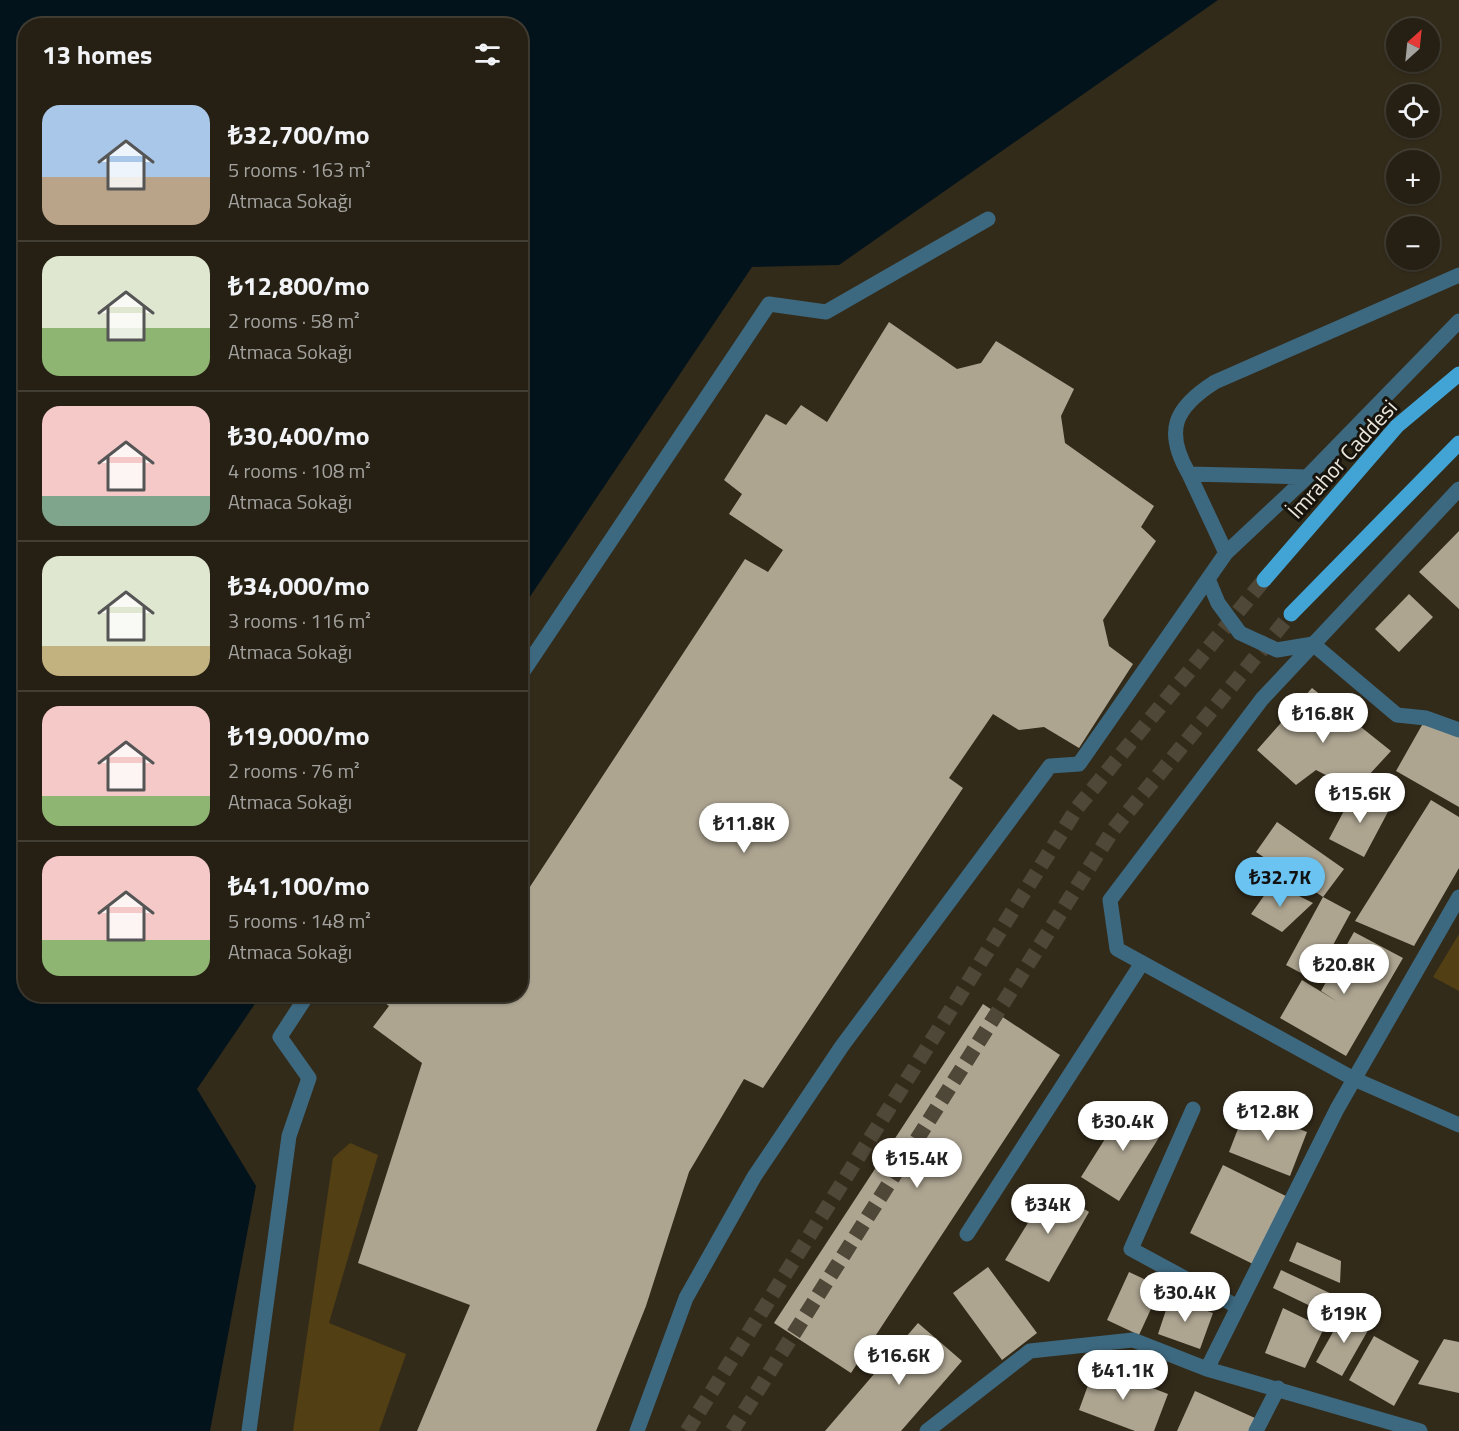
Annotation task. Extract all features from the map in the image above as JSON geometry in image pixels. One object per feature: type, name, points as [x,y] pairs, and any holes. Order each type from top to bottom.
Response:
[{"type":"main road","name":"İmrahor Caddesi","points":[[1264,580],[1398,426],[1459,374]]},
{"type":"main road","points":[[1291,614],[1459,443]]},
{"type":"street","points":[[528,664],[769,304],[826,312],[988,219]]},
{"type":"street","points":[[1226,553],[1178,454],[1175,432],[1178,413],[1194,395],[1215,382],[1459,275]]},
{"type":"street","points":[[636,1431],[686,1298],[754,1177],[811,1091],[1050,766],[1079,764],[1226,553],[1307,477],[1459,321]]},
{"type":"street","points":[[1189,474],[1307,477]]},
{"type":"street","points":[[1459,489],[1262,699],[1110,900],[1117,949],[1354,1079],[1459,1125]]},
{"type":"street","points":[[1208,579],[1218,603],[1240,633],[1277,650],[1314,644],[1397,715],[1426,718],[1459,730]]},
{"type":"street","points":[[1207,1369],[1337,1108],[1459,897]]},
{"type":"street","points":[[967,1234],[1142,963]]},
{"type":"street","points":[[249,1431],[289,1136],[309,1078],[280,1036],[303,1002]]},
{"type":"street","points":[[1193,1109],[1131,1249],[1238,1307]]},
{"type":"street","points":[[927,1431],[1030,1351],[1133,1340],[1207,1369],[1420,1431]]},
{"type":"street","points":[[1256,1431],[1278,1388]]},
{"type":"shaded area","points":[[1459,934],[1459,991],[1433,977]]},
{"type":"shaded area","points":[[350,1143],[378,1155],[329,1323],[406,1354],[379,1431],[293,1431],[333,1158]]},
{"type":"water","points":[[0,0],[1218,0],[839,265],[752,267],[528,600],[528,18],[18,18],[18,1002],[256,1002],[197,1089],[256,1186],[210,1431],[0,1431]]},
{"type":"building","points":[[889,322],[957,369],[981,363],[996,341],[1074,389],[1061,416],[1065,443],[1154,506],[1141,527],[1156,541],[1103,620],[1109,646],[1133,664],[1079,748],[1044,727],[1019,730],[993,714],[949,778],[963,788],[763,1088],[744,1079],[689,1172],[646,1306],[596,1431],[417,1431],[470,1305],[358,1263],[422,1063],[373,1027],[389,1006],[384,1002],[528,1002],[528,890],[745,559],[768,572],[783,550],[729,514],[742,494],[724,480],[766,414],[786,425],[801,405],[827,422]]},
{"type":"building","points":[[1459,531],[1459,609],[1419,572]]},
{"type":"building","points":[[1409,594],[1433,617],[1399,652],[1375,629]]},
{"type":"building","points":[[1312,688],[1391,751],[1355,790],[1316,770],[1296,785],[1257,750]]},
{"type":"building","points":[[1426,718],[1459,737],[1459,807],[1396,771]]},
{"type":"building","points":[[1355,790],[1390,808],[1364,857],[1329,839]]},
{"type":"building","points":[[1431,800],[1459,817],[1459,868],[1414,946],[1355,921]]},
{"type":"building","points":[[1277,822],[1344,869],[1323,897],[1256,852]]},
{"type":"building","points":[[1273,883],[1313,903],[1282,932],[1251,914]]},
{"type":"building","points":[[1323,897],[1351,912],[1314,980],[1286,965]]},
{"type":"building","points":[[1354,932],[1403,958],[1346,1056],[1280,1018],[1302,980],[1338,1002],[1321,991]]},
{"type":"building","points":[[983,1004],[1060,1055],[851,1373],[774,1323]]},
{"type":"building","points":[[1127,1104],[1165,1128],[1119,1201],[1081,1177]]},
{"type":"building","points":[[1246,1108],[1307,1132],[1290,1176],[1229,1152]]},
{"type":"building","points":[[1223,1165],[1292,1199],[1259,1267],[1190,1233]]},
{"type":"building","points":[[1050,1187],[1089,1212],[1049,1282],[1005,1260]]},
{"type":"building","points":[[1297,1242],[1341,1261],[1340,1283],[1289,1261]]},
{"type":"building","points":[[988,1267],[1037,1333],[1002,1360],[953,1293]]},
{"type":"building","points":[[1281,1270],[1336,1296],[1327,1314],[1273,1288]]},
{"type":"building","points":[[1129,1272],[1161,1287],[1139,1335],[1107,1320]]},
{"type":"building","points":[[1170,1298],[1213,1313],[1200,1349],[1158,1334]]},
{"type":"building","points":[[1283,1308],[1324,1328],[1305,1368],[1265,1353]]},
{"type":"building","points":[[1345,1311],[1371,1325],[1342,1376],[1316,1362]]},
{"type":"building","points":[[918,1323],[962,1361],[901,1431],[825,1431]]},
{"type":"building","points":[[1374,1336],[1419,1361],[1394,1406],[1349,1380]]},
{"type":"building","points":[[1444,1339],[1459,1342],[1459,1393],[1418,1384]]},
{"type":"building","points":[[1095,1366],[1168,1394],[1154,1431],[1135,1431],[1079,1410]]},
{"type":"building","points":[[1195,1391],[1255,1418],[1249,1431],[1177,1431]]},
{"type":"tunnel","points":[[687,1431],[1077,808],[1264,580]]},
{"type":"tunnel","points":[[732,1431],[1113,830],[1291,614]]}]
